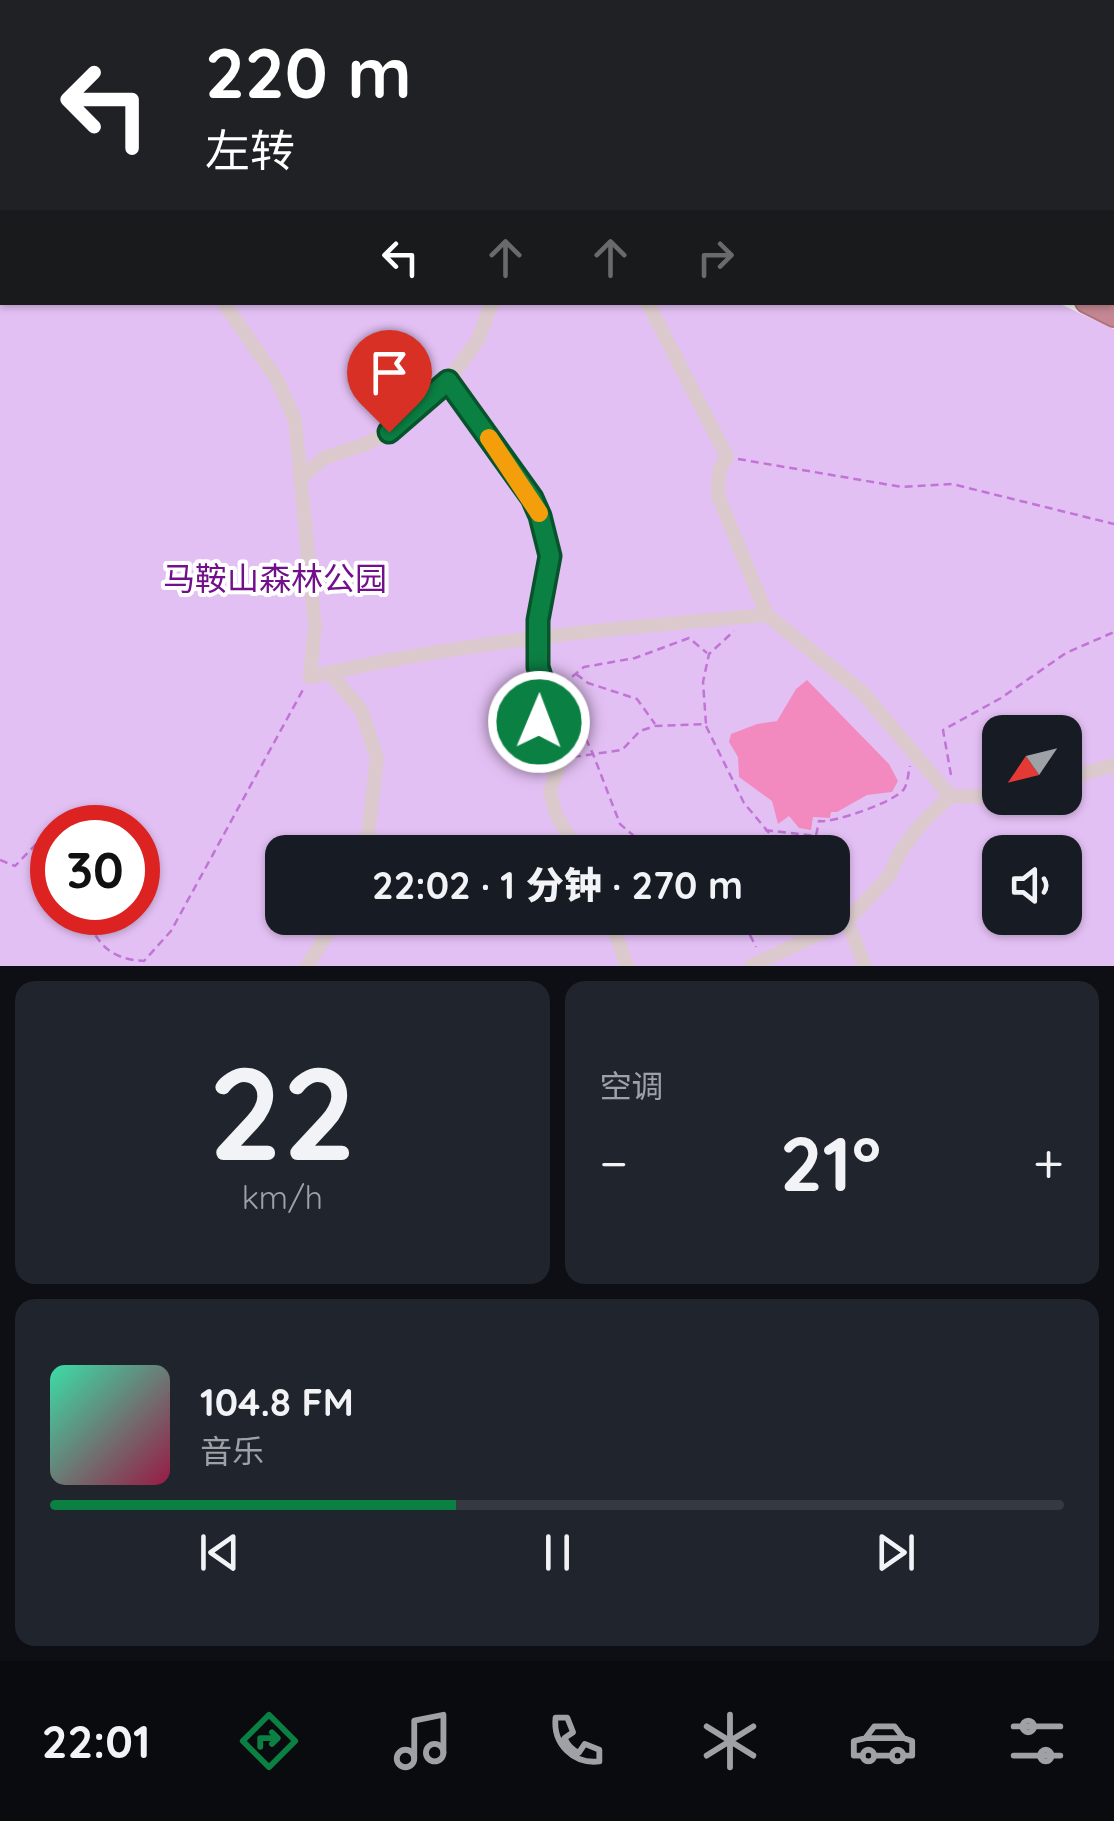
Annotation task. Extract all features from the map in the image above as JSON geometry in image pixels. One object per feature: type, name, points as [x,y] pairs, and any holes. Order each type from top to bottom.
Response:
[{"type":"street","points":[[226,305],[276,378],[295,420],[315,628],[310,677],[372,662],[538,636],[767,615]]},
{"type":"street","points":[[302,476],[324,458],[389,432],[448,381],[478,340],[491,305]]},
{"type":"street","points":[[650,305],[726,457],[719,471],[718,496],[767,615],[863,693],[950,796]]},
{"type":"street","points":[[448,381],[532,498],[540,516],[550,556],[538,636],[538,667],[543,683],[539,722],[562,759],[550,790],[555,812],[568,835]]},
{"type":"street","points":[[330,672],[361,710],[377,758],[368,835]]},
{"type":"street","points":[[1082,774],[1114,765]]},
{"type":"street","points":[[850,918],[889,876],[900,852],[921,824],[950,796],[982,797]]},
{"type":"street","points":[[850,928],[865,966]]},
{"type":"street","points":[[307,966],[326,935]]},
{"type":"street","points":[[616,935],[627,966]]},
{"type":"street","points":[[754,965],[817,935]]},
{"type":"path","points":[[726,457],[902,488],[952,484],[1114,524]]},
{"type":"path","points":[[745,617],[709,654],[704,682],[706,724],[744,803],[769,835]]},
{"type":"path","points":[[950,796],[951,772],[943,730],[1001,698],[1066,653],[1114,632]]},
{"type":"path","points":[[561,686],[584,666],[636,658],[689,638],[709,654]]},
{"type":"path","points":[[574,672],[588,683],[637,700],[655,726]]},
{"type":"path","points":[[96,935],[101,946],[129,960],[144,961],[172,931],[310,677]]},
{"type":"path","points":[[543,683],[561,686]]},
{"type":"path","points":[[561,686],[620,824],[633,835]]},
{"type":"path","points":[[562,759],[622,750],[640,731],[655,726],[706,724]]},
{"type":"path","points":[[765,830],[816,836],[820,821],[833,822],[895,798],[907,786],[908,768],[918,758]]},
{"type":"path","points":[[0,860],[15,866],[30,849]]},
{"type":"path","points":[[750,935],[756,947],[754,965]]},
{"type":"green space","name":"马鞍山森林公园","points":[[0,305],[1062,305],[1114,329],[1114,966],[0,966]]},
{"type":"shaded area","points":[[807,680],[889,764],[898,781],[892,792],[867,795],[831,812],[830,818],[813,817],[811,830],[799,828],[789,816],[778,824],[772,801],[739,777],[738,757],[729,742],[731,734],[777,721],[796,689]]},
{"type":"slow traffic","points":[[489,438],[539,513]]},
{"type":"route","points":[[389,432],[448,381],[532,498],[550,556],[538,620],[538,667],[543,683],[539,722]]}]
